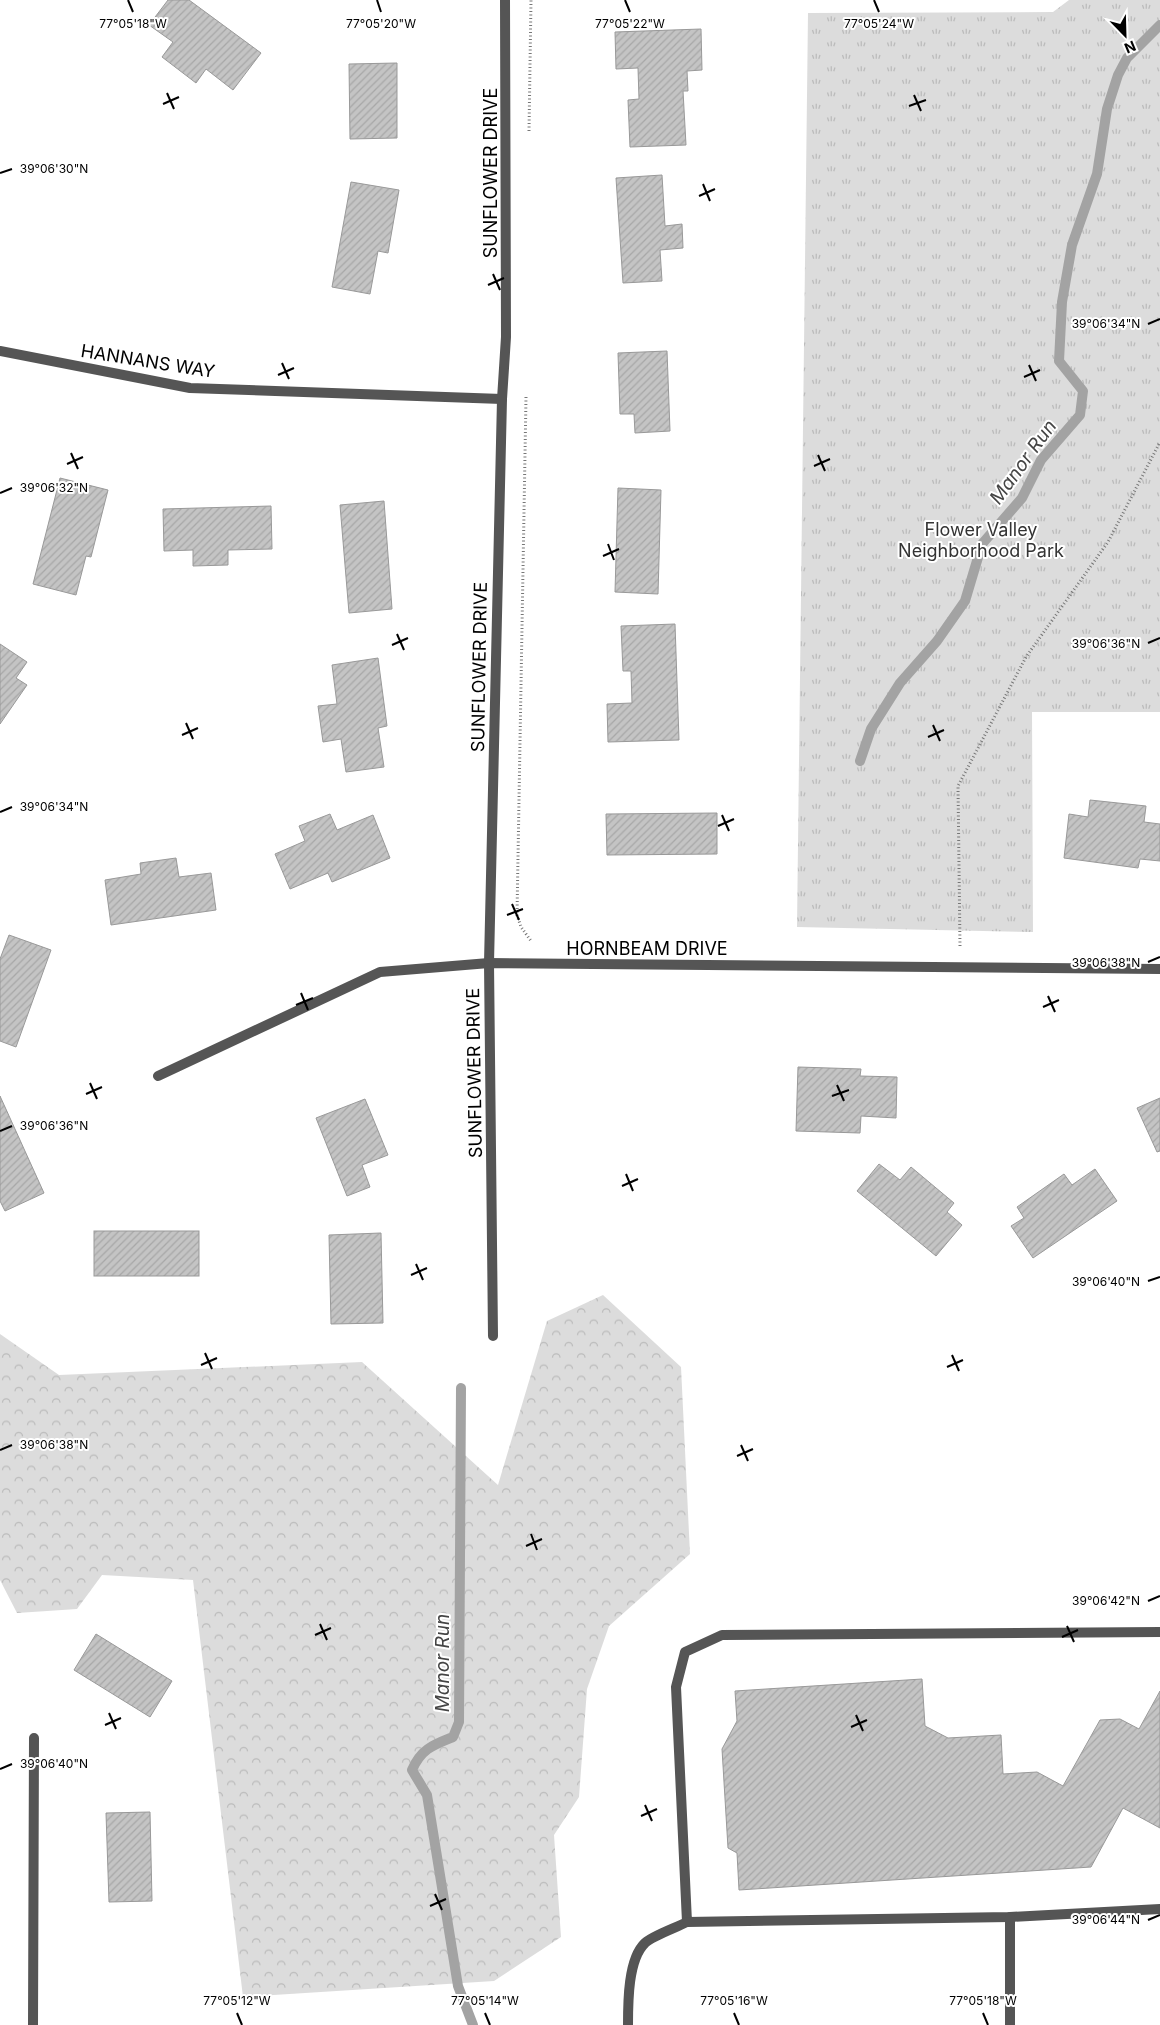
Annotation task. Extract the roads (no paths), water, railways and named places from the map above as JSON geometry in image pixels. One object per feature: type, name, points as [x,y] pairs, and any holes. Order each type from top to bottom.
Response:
[{"type":"street","name":"SUNFLOWER DRIVE","points":[[493,1336],[489,963],[502,399],[506,337],[505,0]]},
{"type":"street","name":"HANNANS WAY","points":[[0,351],[190,388],[502,399]]},
{"type":"street","name":"HORNBEAM DRIVE","points":[[158,1076],[380,972],[489,963],[1160,969]]},
{"type":"street","points":[[687,1922],[676,1688],[685,1652],[722,1635],[1160,1632]]},
{"type":"street","points":[[33,2025],[34,1738]]},
{"type":"street","points":[[628,2025],[628,2006],[633,1962],[645,1942],[687,1922],[1010,1917],[1160,1909]]},
{"type":"street","points":[[1010,1917],[1010,2025]]},
{"type":"waterway","name":"Manor Run","points":[[860,761],[871,729],[900,683],[937,641],[965,601],[982,544],[1022,498],[1041,460],[1080,415],[1083,391],[1059,361],[1062,302],[1072,245],[1097,174],[1107,109],[1118,75],[1127,58],[1160,25]]},
{"type":"waterway","name":"Manor Run","points":[[461,1388],[459,1722],[453,1737],[424,1752],[412,1770],[427,1795],[458,1986],[473,2025]]},
{"type":"park label","name":"Flower Valley Neighborhood Park","points":[[981,539]]}]
